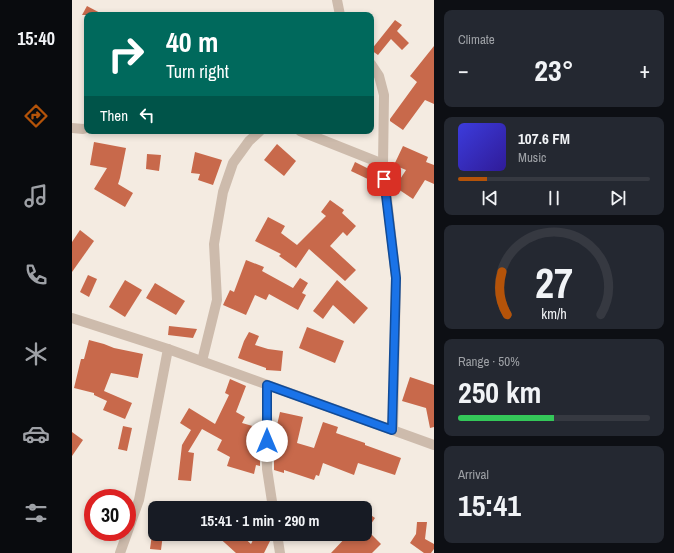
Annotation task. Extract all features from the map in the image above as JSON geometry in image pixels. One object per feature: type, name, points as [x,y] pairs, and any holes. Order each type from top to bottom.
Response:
[{"type":"street","points":[[337,0],[339,12]]},
{"type":"street","points":[[374,68],[379,76],[384,95],[383,164],[396,278],[392,430]]},
{"type":"street","points":[[72,128],[84,129]]},
{"type":"street","points":[[202,361],[217,300],[214,244],[222,192],[233,163],[249,141],[257,134]]},
{"type":"street","points":[[308,134],[383,164]]},
{"type":"street","points":[[72,318],[168,349],[434,445]]},
{"type":"street","points":[[120,553],[139,500],[168,349]]},
{"type":"street","points":[[267,385],[267,469],[272,501]]},
{"type":"street","points":[[278,541],[280,553]]},
{"type":"building","points":[[87,6],[98,12],[84,12],[84,15],[82,15]]},
{"type":"building","points":[[395,20],[402,25],[397,31],[409,43],[402,50],[391,39],[378,55],[374,52],[374,46]]},
{"type":"building","points":[[434,46],[434,104],[425,100],[403,130],[390,121],[390,119],[417,82],[410,76]]},
{"type":"building","points":[[94,142],[126,148],[118,184],[133,193],[125,207],[94,189],[107,168],[90,165]]},
{"type":"building","points":[[277,144],[296,161],[284,176],[264,160]]},
{"type":"building","points":[[403,146],[428,157],[426,162],[434,165],[434,184],[425,180],[413,199],[395,187],[406,170],[394,165]]},
{"type":"building","points":[[195,152],[222,160],[213,185],[198,180],[200,174],[191,173]]},
{"type":"building","points":[[147,154],[161,155],[159,171],[146,169]]},
{"type":"building","points":[[355,162],[377,173],[374,182],[351,171]]},
{"type":"building","points":[[330,200],[344,210],[342,213],[356,226],[347,236],[343,232],[330,246],[356,270],[345,281],[309,249],[296,268],[279,256],[281,254],[255,241],[268,217],[285,226],[281,233],[297,245],[326,216],[321,212]]},
{"type":"building","points":[[80,230],[94,241],[72,272],[72,242]]},
{"type":"building","points":[[246,260],[264,267],[262,271],[293,288],[300,278],[308,283],[302,293],[306,295],[298,310],[269,294],[266,300],[255,295],[246,315],[223,305],[230,290],[234,292]]},
{"type":"building","points":[[88,275],[97,279],[89,297],[80,292]]},
{"type":"building","points":[[125,280],[142,290],[125,317],[109,307]]},
{"type":"building","points":[[337,280],[368,308],[354,324],[333,305],[323,319],[313,311]]},
{"type":"building","points":[[155,283],[185,301],[176,315],[146,298]]},
{"type":"building","points":[[169,326],[197,329],[193,338],[168,335]]},
{"type":"building","points":[[307,327],[344,341],[335,363],[299,348]]},
{"type":"building","points":[[249,332],[259,336],[255,345],[283,351],[281,371],[266,370],[266,368],[238,358]]},
{"type":"building","points":[[89,340],[114,348],[143,354],[138,378],[111,373],[104,391],[132,403],[125,419],[103,410],[107,401],[94,395],[94,393],[74,388],[81,359],[84,359]]},
{"type":"building","points":[[410,377],[434,385],[434,427],[430,428],[426,408],[402,401]]},
{"type":"building","points":[[230,379],[246,386],[236,412],[245,417],[242,423],[260,428],[260,434],[254,455],[260,457],[260,466],[256,465],[254,474],[227,466],[230,457],[217,450],[222,440],[202,429],[188,452],[194,453],[191,481],[178,480],[182,445],[191,430],[180,423],[189,408],[215,424],[229,395],[225,393]]},
{"type":"building","points":[[280,412],[303,417],[297,443],[314,448],[323,422],[338,427],[336,433],[401,458],[395,475],[358,463],[354,475],[323,463],[319,476],[316,475],[314,480],[284,470],[284,473],[274,470],[274,447],[277,435],[275,434]]},
{"type":"building","points":[[123,426],[132,428],[127,451],[118,449]]},
{"type":"building","points":[[72,432],[83,440],[72,456]]},
{"type":"building","points":[[417,522],[427,522],[425,539],[434,544],[434,549],[431,553],[424,553],[410,543],[416,534]]},
{"type":"building","points":[[372,535],[381,544],[372,553],[331,553],[342,541],[372,541]]},
{"type":"building","points":[[151,541],[162,541],[161,550],[150,549]]},
{"type":"building","points":[[223,541],[248,541],[251,544],[252,541],[270,541],[264,553],[236,553]]},
{"type":"route","points":[[267,441],[267,385],[392,430],[396,278],[384,179]]}]
